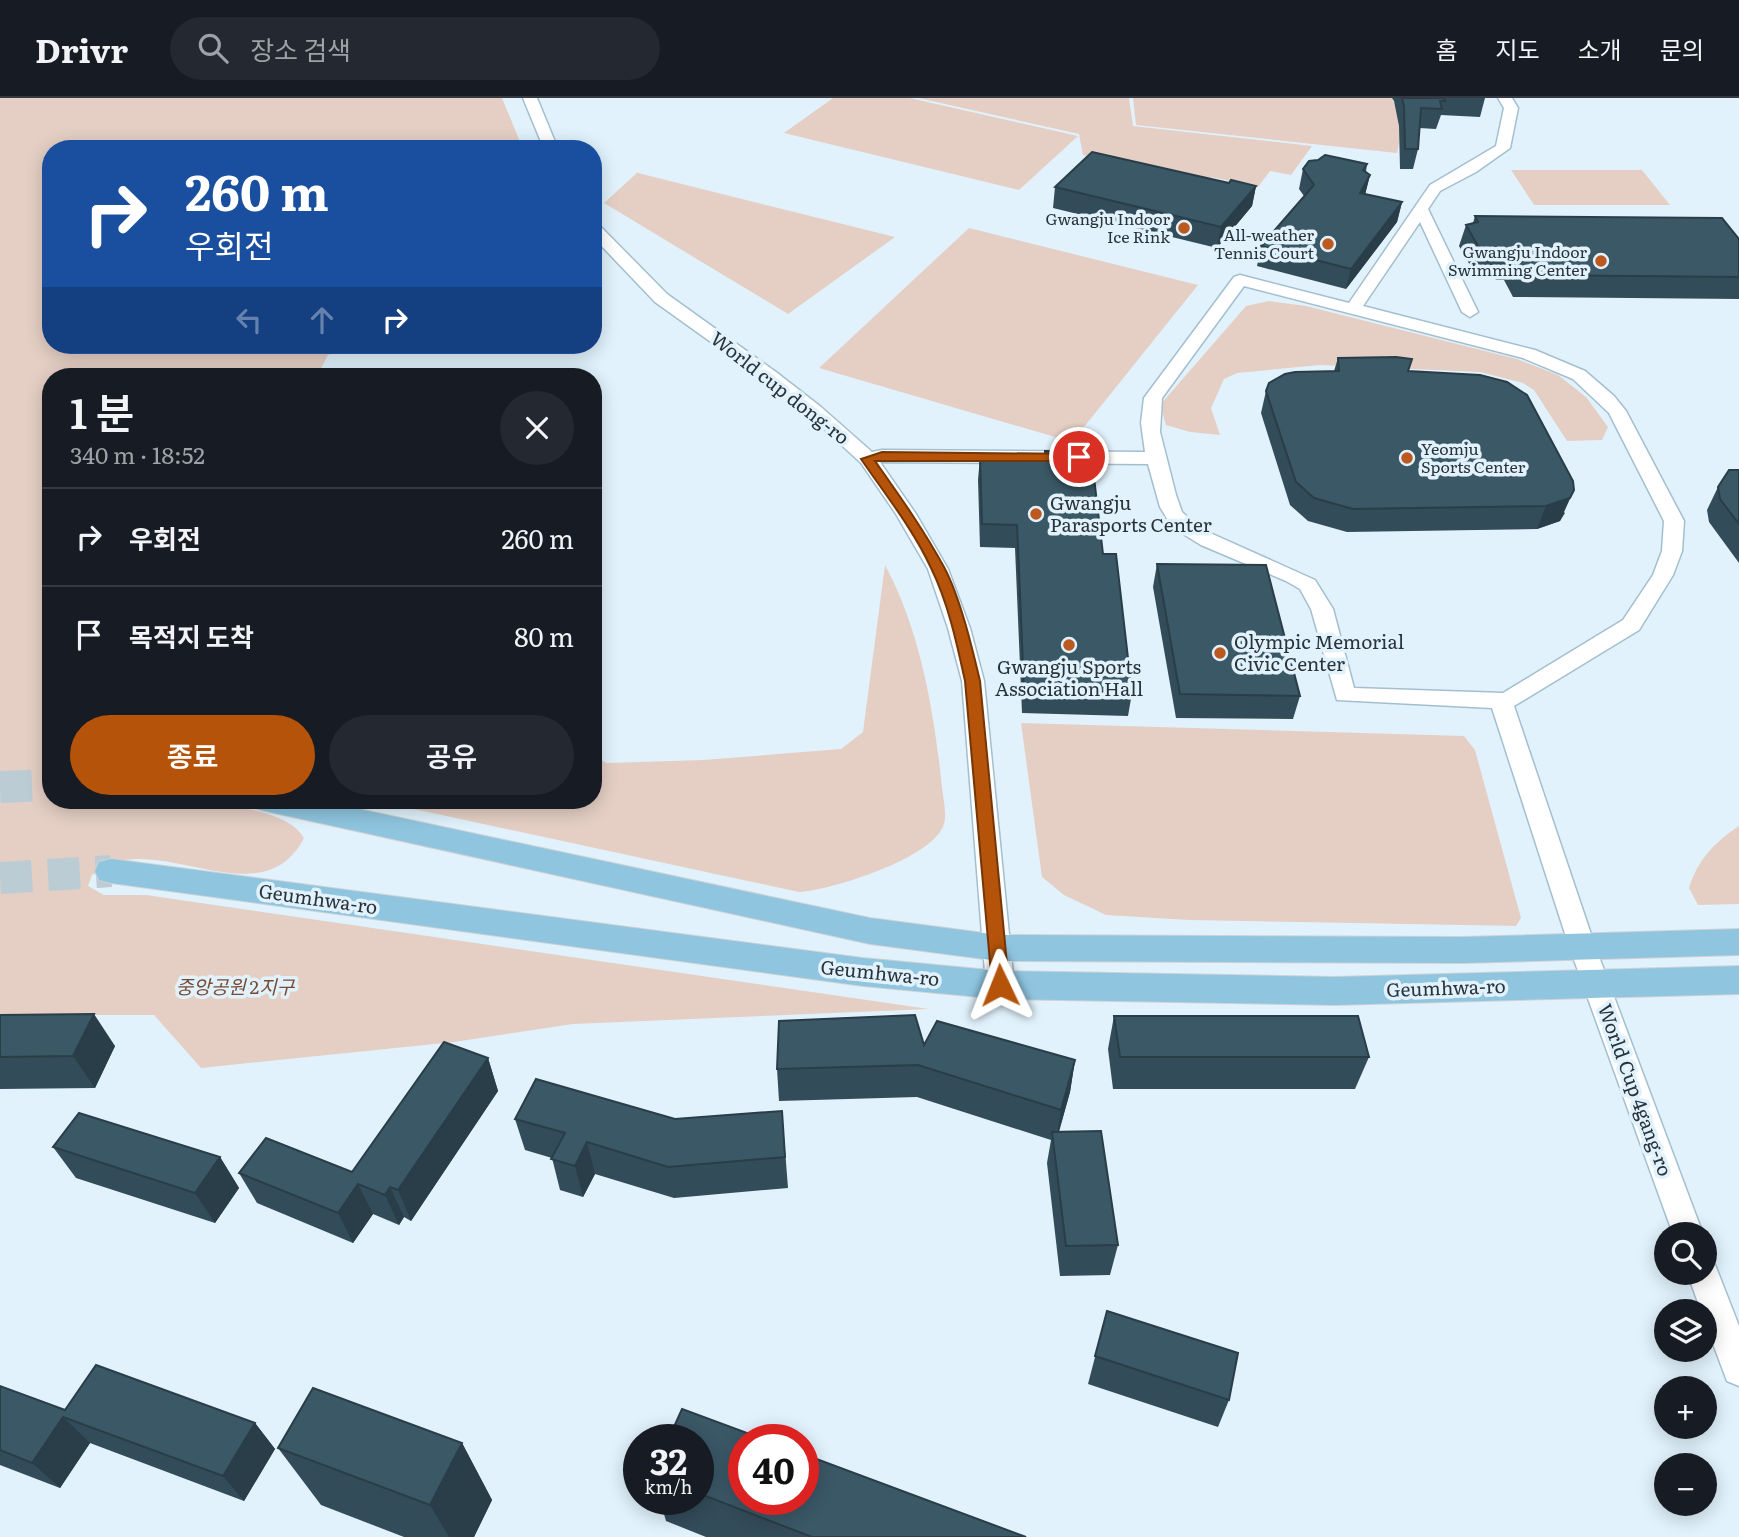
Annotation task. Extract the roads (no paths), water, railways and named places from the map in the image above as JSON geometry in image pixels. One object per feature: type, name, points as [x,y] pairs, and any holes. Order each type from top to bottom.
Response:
[{"type":"main road","name":"Geumhwa-ro","points":[[307,809],[870,931],[999,948],[1463,950],[1739,942]]},
{"type":"main road","name":"Geumhwa-ro","points":[[111,871],[863,972],[1000,985],[1335,991],[1739,980]]},
{"type":"street","points":[[530,98],[547,140]]},
{"type":"street","points":[[1354,307],[1422,211],[1426,198],[1435,188],[1503,148],[1511,108],[1505,98]]},
{"type":"street","points":[[1422,211],[1470,312]]},
{"type":"street","name":"World cup dong-ro","points":[[602,237],[661,298],[815,411],[867,459],[906,514],[939,569],[960,628],[973,681],[999,948],[1000,985]]},
{"type":"street","points":[[1240,280],[1354,307],[1516,350],[1579,375],[1617,411],[1674,521],[1672,551],[1663,575],[1631,625],[1510,699],[1502,702],[1345,695],[1322,609],[1308,585],[1293,576],[1186,531],[1172,514],[1150,426],[1153,398],[1240,280]]},
{"type":"street","points":[[867,459],[882,456],[1156,458]]},
{"type":"street","name":"World Cup 4gang-ro","points":[[1502,702],[1582,946],[1684,1222]]},
{"type":"street","points":[[1708,1285],[1739,1370]]},
{"type":"tunnel","points":[[0,787],[42,785]]},
{"type":"tunnel","points":[[0,878],[111,871]]},
{"type":"place","name":"Gwangju Indoor Ice Rink","points":[[1184,228]]},
{"type":"place","name":"All-weather Tennis Court","points":[[1328,244]]},
{"type":"place","name":"Gwangju Indoor Swimming Center","points":[[1601,261]]},
{"type":"place","name":"Yeomju Sports Center","points":[[1407,458]]},
{"type":"place","name":"Gwangju Parasports Center","points":[[1036,514]]},
{"type":"place","name":"Gwangju Sports Association Hall","points":[[1069,645]]},
{"type":"place","name":"Olympic Memorial Civic Center","points":[[1220,653]]},
{"type":"park label","name":"중앙공원 2지구","points":[[235,987]]}]
